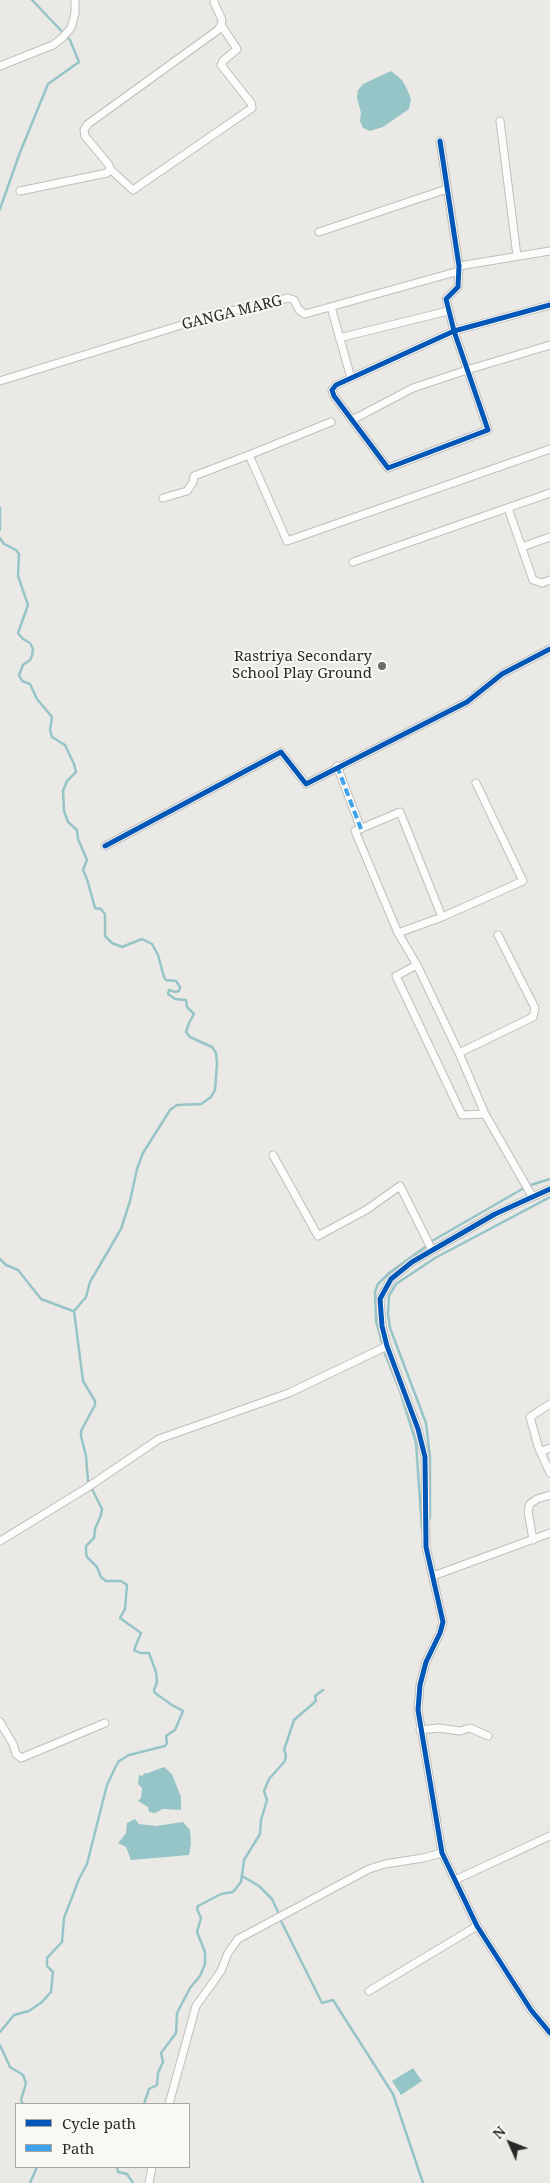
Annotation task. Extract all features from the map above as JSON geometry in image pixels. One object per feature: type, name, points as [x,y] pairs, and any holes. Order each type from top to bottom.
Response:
[{"type":"street","points":[[0,66],[53,45],[62,38],[71,28],[75,13],[75,0]]},
{"type":"street","points":[[215,1],[222,25],[237,49],[223,60],[221,65],[251,103],[252,108],[133,190],[110,169],[106,161],[85,136],[84,130],[88,124],[222,25]]},
{"type":"street","points":[[500,121],[517,256]]},
{"type":"street","points":[[440,141],[459,268],[458,287],[446,299],[454,331],[488,430],[388,468],[334,396],[332,390],[336,385],[454,331],[550,305]]},
{"type":"street","points":[[20,191],[103,175],[110,169]]},
{"type":"street","points":[[319,232],[447,190]]},
{"type":"street","name":"GANGA MARG","points":[[0,381],[214,315],[288,298],[294,300],[299,310],[306,314],[459,268],[550,251]]},
{"type":"street","points":[[330,307],[351,378]]},
{"type":"street","points":[[339,338],[448,311]]},
{"type":"street","points":[[352,420],[413,388],[550,345]]},
{"type":"street","points":[[163,498],[187,490],[193,482],[194,476],[331,422]]},
{"type":"street","points":[[249,455],[288,542],[550,449]]},
{"type":"street","points":[[352,562],[550,493]]},
{"type":"street","points":[[508,508],[533,580],[542,584],[550,580]]},
{"type":"street","points":[[522,547],[550,537]]},
{"type":"street","points":[[105,846],[281,752],[306,784],[337,766],[467,702],[502,674],[550,649]]},
{"type":"street","points":[[337,766],[361,828]]},
{"type":"street","points":[[398,934],[442,917],[523,881],[476,783]]},
{"type":"street","points":[[442,917],[400,812],[355,831],[398,934],[417,965],[459,1053],[485,1114],[532,1196]]},
{"type":"street","points":[[459,1053],[533,1016],[535,1008],[498,935]]},
{"type":"street","points":[[417,965],[396,976],[462,1115],[485,1114]]},
{"type":"street","points":[[272,1155],[318,1236],[366,1210],[400,1186],[432,1250]]},
{"type":"street","points":[[550,1189],[495,1214],[401,1270],[391,1279],[380,1299],[382,1326],[387,1346],[418,1428],[425,1456],[426,1548],[443,1622],[440,1633],[426,1662],[420,1685],[418,1710],[442,1853],[477,1926],[531,2010],[550,2032]]},
{"type":"street","points":[[0,1542],[85,1489],[159,1439],[289,1394],[387,1346]]},
{"type":"street","points":[[550,1404],[530,1417],[540,1452],[550,1473]]},
{"type":"street","points":[[540,1452],[550,1448]]},
{"type":"street","points":[[532,1540],[528,1511],[530,1504],[537,1499],[550,1495]]},
{"type":"street","points":[[433,1576],[550,1534]]},
{"type":"street","points":[[0,1722],[13,1744],[16,1754],[21,1758],[105,1723]]},
{"type":"street","points":[[420,1730],[439,1728],[460,1731],[470,1728],[488,1736]]},
{"type":"street","points":[[455,1880],[550,1836]]},
{"type":"street","points":[[169,2103],[196,2006],[221,1971],[228,1953],[238,1939],[369,1870],[385,1864],[442,1853]]},
{"type":"street","points":[[369,1991],[477,1926]]},
{"type":"street","points":[[148,2183],[152,2168]]},
{"type":"water","points":[[391,71],[402,80],[407,89],[411,99],[409,109],[383,127],[370,131],[363,128],[360,121],[361,113],[357,98],[358,90],[363,84]]},
{"type":"water","points":[[164,1767],[172,1774],[181,1797],[181,1810],[163,1809],[155,1813],[149,1812],[148,1807],[138,1801],[141,1798],[142,1788],[138,1784],[139,1775],[142,1776],[145,1773]]},
{"type":"water","points":[[135,1819],[139,1824],[156,1826],[183,1822],[190,1830],[191,1844],[189,1855],[131,1860],[126,1847],[118,1843],[126,1833],[127,1823]]},
{"type":"water","points":[[413,2068],[422,2081],[401,2095],[392,2081]]},
{"type":"waterway","points":[[0,209],[19,155],[48,84],[79,62],[70,40],[32,0]]},
{"type":"waterway","points":[[0,508],[0,530]]},
{"type":"waterway","points":[[0,538],[4,544],[16,550],[19,554],[18,576],[28,605],[18,633],[30,643],[33,649],[30,660],[23,665],[19,675],[22,681],[30,684],[37,699],[52,717],[50,730],[52,737],[65,745],[74,764],[76,772],[67,781],[63,791],[64,811],[68,822],[77,830],[78,839],[87,860],[83,870],[95,908],[101,909],[105,914],[105,936],[112,943],[122,947],[142,939],[152,944],[158,955],[164,977],[166,980],[176,981],[180,987],[179,991],[169,990],[168,994],[175,999],[186,1000],[187,1007],[194,1014],[186,1032],[190,1037],[212,1047],[216,1053],[217,1063],[215,1090],[211,1097],[201,1104],[177,1105],[170,1110],[143,1153],[121,1229],[90,1282],[86,1297],[74,1311],[83,1381],[95,1401],[95,1405],[81,1431],[81,1436],[86,1456],[88,1481],[102,1509],[94,1538],[86,1546],[87,1557],[97,1567],[101,1577],[106,1581],[121,1581],[127,1585],[125,1609],[120,1618],[141,1633],[134,1650],[140,1653],[149,1653],[156,1672],[155,1693],[183,1711],[175,1730],[166,1736],[167,1743],[165,1746],[129,1755],[119,1761],[115,1768],[107,1785],[87,1864],[64,1918],[62,1942],[47,1958],[47,1966],[53,1972],[51,1992],[42,2002],[29,2011],[14,2015],[0,2032]]},
{"type":"waterway","points":[[531,1185],[550,1179]]},
{"type":"waterway","points":[[432,1241],[524,1188]]},
{"type":"waterway","points":[[430,1518],[430,1457],[426,1423],[390,1328],[388,1314],[389,1296],[396,1284],[435,1258],[550,1197]]},
{"type":"waterway","points":[[382,1343],[376,1321],[375,1292],[378,1284],[389,1273],[425,1247]]},
{"type":"waterway","points":[[0,1259],[6,1265],[18,1270],[41,1299],[73,1311]]},
{"type":"waterway","points":[[385,1354],[400,1391],[416,1443],[422,1529]]},
{"type":"waterway","points":[[144,2103],[149,2089],[157,2085],[158,2073],[163,2062],[161,2053],[176,2033],[177,2013],[190,1988],[200,1976],[205,1964],[205,1952],[197,1932],[201,1918],[197,1909],[198,1906],[221,1894],[233,1892],[241,1882],[244,1860],[260,1834],[261,1820],[267,1800],[264,1791],[269,1779],[285,1761],[286,1755],[284,1750],[294,1720],[316,1701],[315,1696],[323,1690]]},
{"type":"waterway","points":[[242,1876],[259,1886],[272,1899],[279,1914]]},
{"type":"waterway","points":[[281,1921],[322,2003],[333,2000],[393,2094],[423,2183]]},
{"type":"waterway","points":[[0,2045],[10,2067],[23,2075],[26,2083],[21,2100],[22,2103]]},
{"type":"waterway","points":[[30,2183],[37,2168]]},
{"type":"waterway","points":[[117,2168],[118,2172],[127,2174],[133,2183]]},
{"type":"marked path","points":[[337,766],[361,829]]},
{"type":"cycle path","points":[[440,141],[459,266],[458,287],[446,299],[454,331],[488,430],[388,468],[334,396],[332,390],[336,385],[454,331],[550,305]]},
{"type":"cycle path","points":[[105,846],[281,752],[306,784],[467,702],[502,674],[550,649]]},
{"type":"cycle path","points":[[550,1189],[495,1214],[412,1262],[391,1279],[380,1299],[382,1326],[387,1346],[418,1429],[425,1457],[426,1547],[443,1622],[440,1633],[426,1662],[420,1685],[418,1710],[442,1853],[477,1926],[531,2010],[550,2033]]},
{"type":"place","name":"Rastriya Secondary School Play Ground","points":[[382,666]]}]
